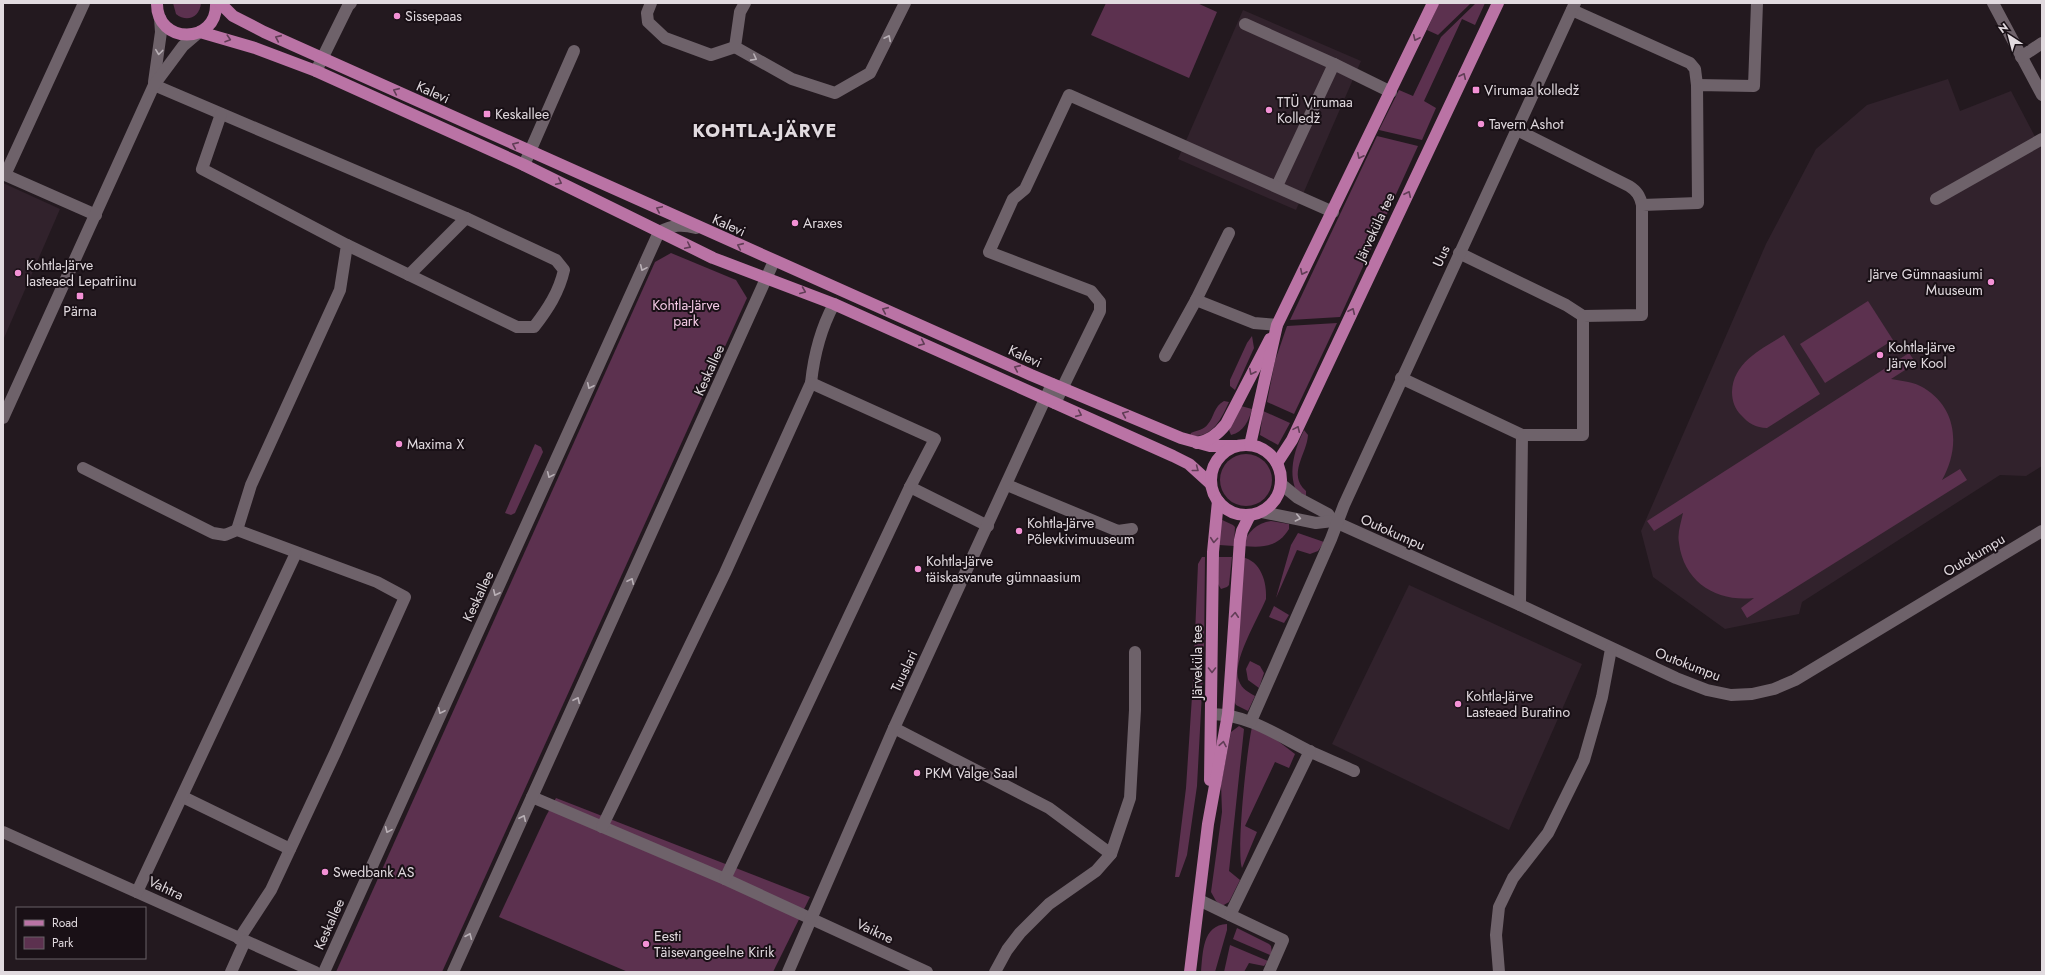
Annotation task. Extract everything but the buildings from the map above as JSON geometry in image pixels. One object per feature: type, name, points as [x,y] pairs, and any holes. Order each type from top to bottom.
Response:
[{"type":"main road","name":"Kalevi","points":[[148,3],[158,12],[169,29],[175,33],[182,35],[199,33],[255,48],[316,71],[524,165],[713,258],[834,304],[1189,464],[1212,484]]},
{"type":"main road","points":[[199,33],[206,28],[214,18],[216,3]]},
{"type":"main road","name":"Kalevi","points":[[220,3],[233,16],[244,23],[774,261],[1058,386],[1195,443],[1210,446],[1236,446]]},
{"type":"main road","points":[[1195,443],[1210,438],[1220,432],[1226,424],[1333,212],[1433,3]]},
{"type":"main road","name":"Järveküla tee","points":[[1277,463],[1292,440],[1498,3]]},
{"type":"main road","points":[[1250,445],[1277,325]]},
{"type":"main road","points":[[1250,445],[1261,448],[1270,454],[1277,463],[1281,473],[1281,484],[1278,495],[1272,504],[1256,513],[1232,512],[1218,501],[1212,490],[1211,478],[1214,466],[1220,456],[1236,446],[1250,445]]},
{"type":"main road","name":"Järveküla tee","points":[[1190,972],[1200,900],[1208,824],[1212,714],[1213,552],[1218,501]]},
{"type":"main road","name":"Järveküla tee","points":[[1208,824],[1228,714],[1240,540],[1242,531],[1256,513]]},
{"type":"street","points":[[84,3],[4,174],[96,215]]},
{"type":"street","points":[[316,71],[348,6],[351,3]]},
{"type":"street","points":[[652,3],[647,13],[648,22],[665,38],[711,55],[735,47],[792,79],[834,93],[870,73],[905,3]]},
{"type":"street","points":[[735,47],[740,12],[745,3]]},
{"type":"street","points":[[1697,85],[1754,86],[1757,3]]},
{"type":"street","points":[[1993,3],[2042,95]]},
{"type":"street","points":[[1573,6],[1690,63],[1695,68],[1697,85],[1698,203],[1642,205]]},
{"type":"street","name":"Uus","points":[[1250,721],[1336,522],[1401,378],[1517,130],[1573,6]]},
{"type":"street","points":[[154,85],[161,32],[158,12]]},
{"type":"street","points":[[1245,24],[1334,64],[1391,92]]},
{"type":"street","points":[[3,418],[154,85],[184,46],[199,33]]},
{"type":"street","points":[[2021,57],[2042,43]]},
{"type":"street","points":[[524,165],[574,51]]},
{"type":"street","points":[[1333,212],[1277,186],[1334,64]]},
{"type":"street","points":[[154,85],[466,218],[556,260],[564,270],[560,286],[547,310],[534,327],[517,327],[347,245],[202,169],[221,114]]},
{"type":"street","name":"Tuuslari","points":[[788,972],[894,728],[1007,485],[1058,386],[1100,311],[1100,302],[1091,291],[989,252],[1013,199],[1025,189],[1069,95],[1277,186]]},
{"type":"street","points":[[1459,253],[1566,305],[1583,316],[1642,315],[1642,205],[1636,190],[1517,130]]},
{"type":"street","points":[[1936,199],[2042,139]]},
{"type":"street","points":[[409,275],[466,218]]},
{"type":"street","points":[[659,232],[669,227],[681,225],[707,231]]},
{"type":"street","name":"Keskallee","points":[[324,972],[659,232]]},
{"type":"street","points":[[1165,356],[1196,300],[1229,233]]},
{"type":"street","points":[[237,530],[251,485],[340,290],[347,245]]},
{"type":"street","name":"Keskallee","points":[[453,972],[774,261]]},
{"type":"street","points":[[1196,300],[1254,323],[1277,325]]},
{"type":"street","points":[[602,827],[725,573],[811,383],[815,352],[834,304]]},
{"type":"street","points":[[1401,378],[1522,435],[1583,435],[1583,316]]},
{"type":"street","points":[[725,879],[910,487],[935,439],[811,383]]},
{"type":"street","points":[[1520,605],[1522,435]]},
{"type":"street","points":[[83,468],[213,533],[224,535],[237,530],[377,582],[405,597],[271,890],[242,940],[231,972]]},
{"type":"street","name":"Outokumpu","points":[[1281,484],[1298,498],[1328,514],[1336,522],[1520,605],[1611,649],[1676,678],[1707,690],[1730,695],[1752,694],[1774,689],[1795,680],[2042,531]]},
{"type":"street","points":[[1007,485],[1118,531],[1132,529]]},
{"type":"street","points":[[910,487],[988,526]]},
{"type":"street","name":"Outokumpu","points":[[1256,513],[1316,522],[1336,522]]},
{"type":"street","points":[[137,892],[183,797],[296,553]]},
{"type":"street","points":[[1499,972],[1496,935],[1499,907],[1513,878],[1548,833],[1584,760],[1602,696],[1611,649]]},
{"type":"street","points":[[995,972],[1007,950],[1020,933],[1049,904],[1096,871],[1111,854],[1130,798],[1135,710],[1135,652]]},
{"type":"street","points":[[1212,714],[1228,714],[1250,721],[1354,771]]},
{"type":"street","points":[[894,728],[1049,808],[1111,854]]},
{"type":"street","points":[[1230,915],[1310,751]]},
{"type":"street","points":[[183,797],[290,849]]},
{"type":"street","name":"Vaikne","points":[[532,797],[811,917],[927,972]]},
{"type":"street","name":"Vahtra","points":[[3,832],[316,972]]},
{"type":"street","points":[[1200,900],[1283,940],[1269,972]]},
{"type":"shaded area","name":"TTÜ Virumaa Kolledž","points":[[1243,10],[1361,61],[1296,210],[1178,159]]},
{"type":"shaded area","name":"Kohtla-Järve Järve Kool","points":[[1948,79],[1960,111],[2011,91],[2042,150],[2042,466],[2026,476],[2000,475],[1802,602],[1799,614],[1725,629],[1653,577],[1641,531],[1766,244],[1816,149],[1867,105]]},
{"type":"shaded area","name":"Kohtla-Järve lasteaed Lepatriinu","points":[[3,183],[60,209],[4,338],[3,338]]},
{"type":"shaded area","name":"Kohtla-Järve Lasteaed Buratino","points":[[1409,585],[1582,664],[1509,830],[1332,744]]},
{"type":"green space","points":[[173,3],[201,3],[196,15],[184,18],[176,14]]},
{"type":"green space","points":[[1106,3],[1197,3],[1217,12],[1189,78],[1091,35]]},
{"type":"green space","points":[[1439,3],[1471,3],[1438,35],[1427,30]]},
{"type":"green space","points":[[1476,3],[1485,3],[1475,25],[1462,19],[1424,101],[1436,108],[1422,140],[1379,130],[1399,90],[1413,96],[1441,37]]},
{"type":"green space","points":[[1377,136],[1418,146],[1340,317],[1290,320]]},
{"type":"green space","name":"Kohtla-Järve park","points":[[671,253],[736,280],[747,298],[442,972],[336,972],[655,262]]},
{"type":"green space","points":[[1868,301],[1893,340],[1825,383],[1800,344]]},
{"type":"green space","points":[[1337,323],[1294,414],[1267,402],[1275,361],[1287,326]]},
{"type":"green space","points":[[1784,335],[1820,394],[1767,428],[1759,427],[1746,420],[1739,413],[1733,402],[1732,392],[1734,382],[1737,372],[1743,364],[1758,351]]},
{"type":"green space","points":[[1252,336],[1254,348],[1235,390],[1230,386],[1230,380],[1247,343]]},
{"type":"green space","points":[[1909,353],[1916,363],[1891,379],[1916,384],[1924,388],[1944,407],[1949,418],[1953,442],[1952,455],[1942,480],[1960,469],[1967,480],[1747,618],[1741,608],[1754,598],[1727,597],[1704,587],[1695,579],[1682,557],[1678,536],[1683,513],[1654,531],[1647,521]]},
{"type":"green space","points":[[1224,401],[1229,402],[1223,415],[1215,426],[1205,434],[1190,436],[1191,433],[1206,426],[1218,406]]},
{"type":"green space","points":[[1241,406],[1252,409],[1251,413],[1243,428],[1231,435],[1229,430]]},
{"type":"green space","points":[[1263,411],[1290,423],[1278,445],[1260,435]]},
{"type":"green space","points":[[1304,430],[1308,435],[1298,471],[1298,478],[1306,491],[1306,496],[1296,490],[1293,475],[1295,452]]},
{"type":"green space","points":[[535,444],[541,447],[543,452],[515,513],[511,515],[505,513]]},
{"type":"green space","points":[[1246,454],[1256,456],[1264,462],[1270,470],[1272,480],[1270,490],[1264,498],[1256,504],[1246,506],[1236,504],[1228,498],[1222,490],[1220,480],[1222,470],[1228,462],[1236,456]]},
{"type":"green space","points":[[1220,519],[1235,527],[1234,546],[1219,545]]},
{"type":"green space","points":[[1271,521],[1289,524],[1289,529],[1280,540],[1269,545],[1257,547],[1243,546],[1247,536],[1253,529],[1261,524]]},
{"type":"green space","points":[[1298,533],[1324,542],[1318,551],[1310,554],[1297,550],[1276,598],[1291,545]]},
{"type":"green space","points":[[1202,557],[1205,557],[1204,654],[1197,786],[1187,855],[1179,877],[1175,877],[1186,788],[1193,681],[1198,564]]},
{"type":"green space","points":[[1219,557],[1232,557],[1229,585],[1221,589],[1218,584]]},
{"type":"green space","points":[[1242,557],[1249,559],[1254,563],[1262,573],[1266,592],[1266,599],[1246,640],[1239,663],[1238,673],[1240,684],[1255,696],[1248,711],[1236,705],[1233,699]]},
{"type":"green space","points":[[1274,606],[1289,615],[1284,623],[1269,617]]},
{"type":"green space","points":[[1250,661],[1260,666],[1264,673],[1259,688],[1248,680],[1246,669]]},
{"type":"green space","points":[[1239,726],[1244,729],[1229,871],[1240,880],[1229,902],[1222,906],[1216,901],[1211,892],[1222,812],[1221,784],[1231,732]]},
{"type":"green space","points":[[1252,727],[1270,735],[1295,754],[1289,768],[1275,762],[1245,826],[1257,832],[1242,868],[1240,842],[1241,821],[1245,776]]},
{"type":"green space","points":[[556,798],[810,897],[773,972],[628,972],[499,917],[546,816]]},
{"type":"green space","points":[[1227,924],[1227,930],[1215,972],[1201,972],[1205,941],[1208,935],[1213,929]]},
{"type":"green space","points":[[1237,928],[1269,944],[1271,946],[1272,953],[1270,955],[1233,939]]},
{"type":"green space","points":[[1230,945],[1268,961],[1264,966],[1249,963],[1244,972],[1224,972]]},
{"type":"place","name":"Sissepaas","points":[[397,16]]},
{"type":"place","name":"Virumaa kolledž","points":[[1476,90]]},
{"type":"place","name":"TTÜ Virumaa Kolledž","points":[[1269,110]]},
{"type":"place","name":"Keskallee","points":[[487,114]]},
{"type":"place","name":"Tavern Ashot","points":[[1481,124]]},
{"type":"place","name":"Araxes","points":[[795,223]]},
{"type":"place","name":"Kohtla-Järve lasteaed Lepatriinu","points":[[18,273]]},
{"type":"place","name":"Järve Gümnaasiumi Muuseum","points":[[1991,282]]},
{"type":"place","name":"Pärna","points":[[80,296]]},
{"type":"place","name":"Kohtla-Järve Järve Kool","points":[[1880,355]]},
{"type":"place","name":"Maxima X","points":[[399,444]]},
{"type":"place","name":"Kohtla-Järve Põlevkivimuuseum","points":[[1019,531]]},
{"type":"place","name":"Kohtla-Järve täiskasvanute gümnaasium","points":[[918,569]]},
{"type":"place","name":"Kohtla-Järve Lasteaed Buratino","points":[[1458,704]]},
{"type":"place","name":"PKM Valge Saal","points":[[917,773]]},
{"type":"place","name":"Swedbank AS","points":[[325,872]]},
{"type":"place","name":"Eesti Täisevangeelne Kirik","points":[[646,944]]},
{"type":"district","name":"KOHTLA-JÄRVE","points":[[765,131]]}]
